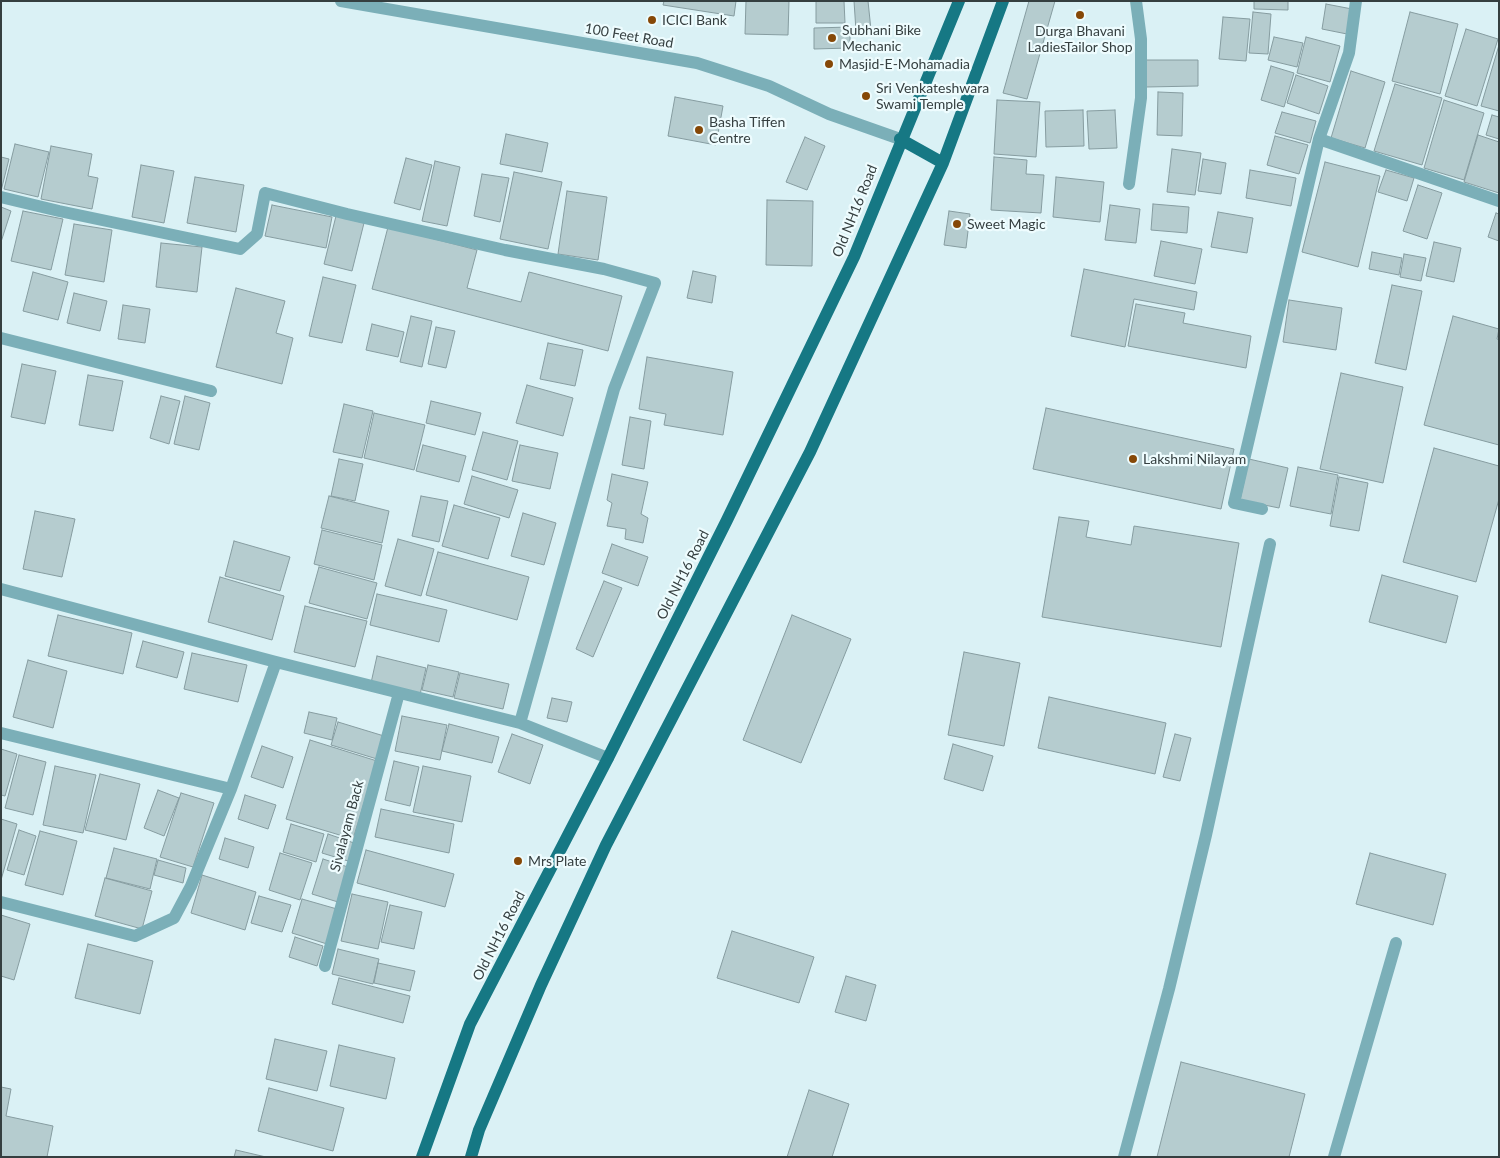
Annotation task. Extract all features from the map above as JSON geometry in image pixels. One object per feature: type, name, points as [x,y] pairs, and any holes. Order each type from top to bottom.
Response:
[{"type":"main road","name":"Old NH16 Road","points":[[422,1157],[470,1024],[608,758],[727,520],[854,257],[900,139],[959,1]]},
{"type":"main road","points":[[470,1157],[479,1130],[541,985],[606,845],[810,452],[943,163],[1003,1]]},
{"type":"main road","points":[[900,139],[943,163]]},
{"type":"street","name":"100 Feet Road","points":[[341,1],[697,63],[769,86],[829,114],[900,139]]},
{"type":"street","points":[[1129,184],[1141,98],[1141,40],[1136,1]]},
{"type":"street","points":[[1262,509],[1234,503],[1319,139],[1349,53],[1356,1]]},
{"type":"street","points":[[1319,139],[1499,201]]},
{"type":"street","points":[[1,197],[240,249],[257,234],[265,192],[347,214],[505,250],[604,268],[655,283],[614,389],[520,723]]},
{"type":"street","points":[[1,338],[211,391]]},
{"type":"street","points":[[1124,1157],[1169,988],[1206,835],[1270,544]]},
{"type":"street","points":[[1,589],[276,662],[520,723],[608,758]]},
{"type":"street","points":[[1,902],[134,936],[174,918],[191,886],[230,790],[276,662]]},
{"type":"street","name":"Sivalayam Back","points":[[325,966],[398,693]]},
{"type":"street","points":[[1,732],[230,790]]},
{"type":"street","points":[[1334,1157],[1396,943]]},
{"type":"building","points":[[664,1],[736,1],[734,16],[663,5]]},
{"type":"building","points":[[746,1],[789,1],[788,35],[745,34]]},
{"type":"building","points":[[816,1],[844,1],[845,23],[816,23]]},
{"type":"building","points":[[854,1],[868,1],[871,30],[856,31]]},
{"type":"building","points":[[1029,1],[1055,1],[1027,99],[1003,93]]},
{"type":"building","points":[[1254,1],[1288,1],[1288,10],[1254,9]]},
{"type":"building","points":[[1326,4],[1352,9],[1347,34],[1322,29]]},
{"type":"building","points":[[1253,12],[1271,14],[1268,54],[1249,53]]},
{"type":"building","points":[[1410,12],[1458,24],[1440,94],[1392,81]]},
{"type":"building","points":[[1223,17],[1250,19],[1246,61],[1219,59]]},
{"type":"building","name":"Subhani Bike Mechanic","points":[[850,27],[850,48],[814,49],[814,28]]},
{"type":"building","points":[[1466,29],[1498,39],[1477,106],[1445,96]]},
{"type":"building","points":[[1274,37],[1303,43],[1297,67],[1268,60]]},
{"type":"building","points":[[1306,37],[1340,46],[1330,82],[1297,73]]},
{"type":"building","points":[[1499,45],[1499,111],[1481,106]]},
{"type":"building","points":[[1146,60],[1198,60],[1198,86],[1146,87]]},
{"type":"building","points":[[1271,66],[1294,73],[1284,107],[1261,100]]},
{"type":"building","points":[[1351,71],[1385,82],[1365,148],[1331,138]]},
{"type":"building","points":[[1296,75],[1328,86],[1319,114],[1287,103]]},
{"type":"building","points":[[1395,84],[1442,98],[1422,165],[1374,151]]},
{"type":"building","points":[[1158,92],[1183,93],[1182,136],[1157,135]]},
{"type":"building","points":[[675,97],[723,106],[716,145],[668,136]]},
{"type":"building","points":[[997,100],[1040,102],[1036,157],[994,154]]},
{"type":"building","points":[[1444,100],[1484,113],[1464,180],[1424,168]]},
{"type":"building","points":[[1083,110],[1084,146],[1046,147],[1045,111]]},
{"type":"building","points":[[1115,110],[1117,148],[1089,149],[1087,111]]},
{"type":"building","points":[[1282,112],[1316,121],[1310,143],[1275,133]]},
{"type":"building","points":[[1492,115],[1499,117],[1499,139],[1486,135]]},
{"type":"building","points":[[506,134],[548,143],[542,172],[500,164]]},
{"type":"building","points":[[1478,135],[1499,142],[1499,193],[1464,182]]},
{"type":"building","points":[[1275,136],[1308,145],[1299,174],[1267,165]]},
{"type":"building","points":[[805,137],[825,146],[807,190],[786,182]]},
{"type":"building","points":[[15,144],[49,152],[38,197],[4,189]]},
{"type":"building","points":[[51,146],[92,154],[88,176],[98,178],[92,209],[41,199]]},
{"type":"building","points":[[1172,149],[1201,153],[1195,195],[1167,192]]},
{"type":"building","points":[[1,157],[9,159],[1,191]]},
{"type":"building","points":[[994,157],[1027,160],[1026,174],[1044,175],[1041,213],[991,210]]},
{"type":"building","points":[[406,158],[432,165],[420,210],[394,203]]},
{"type":"building","points":[[1203,159],[1226,163],[1221,194],[1198,191]]},
{"type":"building","points":[[435,161],[460,167],[447,226],[422,221]]},
{"type":"building","points":[[1325,162],[1380,176],[1358,267],[1302,252]]},
{"type":"building","points":[[141,165],[174,171],[164,223],[132,217]]},
{"type":"building","points":[[1250,170],[1296,178],[1291,206],[1246,198]]},
{"type":"building","points":[[1386,170],[1414,178],[1407,201],[1378,192]]},
{"type":"building","points":[[514,172],[562,182],[548,249],[500,239]]},
{"type":"building","points":[[482,174],[509,178],[500,222],[474,216]]},
{"type":"building","points":[[195,177],[244,185],[236,232],[187,223]]},
{"type":"building","points":[[1056,177],[1104,182],[1100,222],[1053,217]]},
{"type":"building","points":[[1418,185],[1442,193],[1427,239],[1403,231]]},
{"type":"building","points":[[567,191],[607,197],[598,260],[558,254]]},
{"type":"building","points":[[767,200],[813,201],[812,266],[766,265]]},
{"type":"building","points":[[1153,204],[1189,207],[1187,233],[1151,230]]},
{"type":"building","points":[[272,205],[332,217],[326,248],[265,236]]},
{"type":"building","points":[[1110,205],[1140,209],[1136,243],[1105,240]]},
{"type":"building","points":[[1,207],[11,211],[1,242]]},
{"type":"building","points":[[23,211],[63,219],[51,270],[11,261]]},
{"type":"building","points":[[949,211],[970,214],[966,248],[944,245]]},
{"type":"building","points":[[1218,212],[1253,218],[1247,253],[1211,247]]},
{"type":"building","points":[[1496,213],[1499,214],[1499,241],[1488,237]]},
{"type":"building","points":[[336,216],[364,223],[352,271],[324,264]]},
{"type":"building","points":[[74,224],[112,230],[104,282],[65,275]]},
{"type":"building","points":[[388,227],[477,250],[467,288],[521,302],[529,272],[622,296],[608,351],[372,289]]},
{"type":"building","points":[[1161,241],[1202,249],[1195,284],[1154,276]]},
{"type":"building","points":[[1434,242],[1461,248],[1454,282],[1426,276]]},
{"type":"building","points":[[161,243],[202,247],[197,292],[156,287]]},
{"type":"building","points":[[1372,252],[1402,258],[1399,275],[1369,269]]},
{"type":"building","points":[[1404,254],[1426,258],[1421,281],[1400,277]]},
{"type":"building","points":[[1084,269],[1197,292],[1194,310],[1134,299],[1125,347],[1071,336]]},
{"type":"building","points":[[693,271],[716,276],[712,303],[687,298]]},
{"type":"building","points":[[33,272],[68,282],[58,320],[23,311]]},
{"type":"building","points":[[323,277],[356,285],[342,343],[309,336]]},
{"type":"building","points":[[1392,285],[1422,291],[1406,370],[1375,363]]},
{"type":"building","points":[[236,288],[285,301],[276,333],[293,338],[282,384],[216,367]]},
{"type":"building","points":[[74,293],[107,301],[100,331],[67,323]]},
{"type":"building","points":[[1289,300],[1342,308],[1336,350],[1283,342]]},
{"type":"building","points":[[1136,304],[1185,313],[1183,323],[1251,336],[1246,368],[1128,346]]},
{"type":"building","points":[[123,305],[150,309],[145,343],[118,339]]},
{"type":"building","points":[[411,316],[432,321],[422,367],[400,362]]},
{"type":"building","points":[[1453,316],[1499,329],[1497,339],[1499,340],[1499,445],[1424,425]]},
{"type":"building","points":[[372,324],[404,332],[398,357],[366,350]]},
{"type":"building","points":[[436,327],[455,331],[446,368],[428,364]]},
{"type":"building","points":[[548,343],[583,350],[575,386],[540,379]]},
{"type":"building","points":[[647,357],[733,372],[723,435],[664,425],[666,414],[639,409]]},
{"type":"building","points":[[22,364],[56,371],[45,424],[11,417]]},
{"type":"building","points":[[1341,373],[1403,387],[1383,483],[1320,469]]},
{"type":"building","points":[[88,375],[123,381],[113,431],[79,425]]},
{"type":"building","points":[[527,385],[573,398],[563,436],[516,423]]},
{"type":"building","points":[[161,396],[180,401],[169,444],[150,438]]},
{"type":"building","points":[[185,396],[210,403],[199,450],[174,444]]},
{"type":"building","points":[[431,401],[481,413],[475,435],[426,423]]},
{"type":"building","points":[[344,404],[373,411],[362,458],[333,452]]},
{"type":"building","name":"Lakshmi Nilayam","points":[[1046,408],[1234,449],[1221,509],[1033,469]]},
{"type":"building","points":[[374,413],[425,425],[414,470],[364,458]]},
{"type":"building","points":[[630,417],[651,421],[644,469],[622,465]]},
{"type":"building","points":[[483,432],[518,441],[507,480],[472,470]]},
{"type":"building","points":[[423,445],[466,456],[459,482],[416,471]]},
{"type":"building","points":[[520,445],[558,453],[550,489],[512,481]]},
{"type":"building","points":[[1434,448],[1499,466],[1499,499],[1476,582],[1403,562]]},
{"type":"building","points":[[339,459],[363,464],[355,501],[331,496]]},
{"type":"building","points":[[1249,459],[1288,468],[1279,508],[1240,500]]},
{"type":"building","points":[[1298,467],[1338,475],[1331,514],[1290,506]]},
{"type":"building","points":[[612,474],[648,482],[641,514],[648,518],[643,543],[625,539],[626,529],[607,526],[612,503],[607,500]]},
{"type":"building","points":[[472,476],[518,490],[509,518],[464,504]]},
{"type":"building","points":[[1339,477],[1368,483],[1359,531],[1330,526]]},
{"type":"building","points":[[329,496],[389,511],[382,543],[321,528]]},
{"type":"building","points":[[421,496],[448,501],[439,542],[412,536]]},
{"type":"building","points":[[454,505],[500,518],[488,559],[442,546]]},
{"type":"building","points":[[35,511],[75,519],[62,577],[23,569]]},
{"type":"building","points":[[523,513],[556,523],[544,565],[511,556]]},
{"type":"building","points":[[1059,517],[1089,521],[1086,537],[1131,545],[1134,526],[1239,543],[1221,647],[1042,617]]},
{"type":"building","points":[[322,530],[382,545],[374,580],[314,564]]},
{"type":"building","points":[[398,539],[434,549],[421,596],[385,586]]},
{"type":"building","points":[[234,541],[290,557],[280,591],[225,576]]},
{"type":"building","points":[[612,544],[648,557],[638,586],[602,573]]},
{"type":"building","points":[[438,552],[529,577],[517,620],[426,595]]},
{"type":"building","points":[[319,567],[377,583],[367,619],[309,603]]},
{"type":"building","points":[[1382,575],[1458,596],[1446,643],[1369,622]]},
{"type":"building","points":[[220,577],[284,596],[272,640],[208,622]]},
{"type":"building","points":[[604,581],[622,588],[593,657],[576,649]]},
{"type":"building","points":[[377,594],[447,610],[439,642],[370,625]]},
{"type":"building","points":[[305,606],[367,621],[355,667],[294,652]]},
{"type":"building","points":[[58,615],[132,633],[123,674],[48,656]]},
{"type":"building","points":[[792,615],[851,639],[801,763],[743,740]]},
{"type":"building","points":[[143,641],[184,652],[177,678],[136,667]]},
{"type":"building","points":[[964,652],[1020,663],[1004,746],[948,735]]},
{"type":"building","points":[[192,653],[247,665],[238,702],[184,689]]},
{"type":"building","points":[[377,656],[426,668],[420,695],[371,683]]},
{"type":"building","points":[[28,660],[67,671],[53,728],[13,717]]},
{"type":"building","points":[[428,665],[459,672],[453,697],[422,690]]},
{"type":"building","points":[[460,673],[509,684],[503,709],[454,698]]},
{"type":"building","points":[[1049,697],[1166,723],[1155,774],[1038,748]]},
{"type":"building","points":[[552,698],[572,702],[567,722],[547,718]]},
{"type":"building","points":[[309,712],[337,718],[332,740],[304,733]]},
{"type":"building","points":[[402,716],[447,725],[440,760],[395,751]]},
{"type":"building","points":[[338,722],[384,736],[377,759],[331,745]]},
{"type":"building","points":[[449,724],[499,737],[492,763],[442,751]]},
{"type":"building","points":[[512,734],[543,745],[530,784],[498,772]]},
{"type":"building","points":[[1175,734],[1191,738],[1180,781],[1163,777]]},
{"type":"building","points":[[310,740],[377,761],[353,839],[286,819]]},
{"type":"building","points":[[953,744],[993,756],[983,791],[944,779]]},
{"type":"building","points":[[262,746],[293,757],[283,788],[251,777]]},
{"type":"building","points":[[1,749],[17,754],[5,796],[1,795]]},
{"type":"building","points":[[19,755],[46,762],[33,815],[5,808]]},
{"type":"building","points":[[394,761],[419,767],[410,806],[385,800]]},
{"type":"building","points":[[55,766],[96,775],[83,833],[43,825]]},
{"type":"building","points":[[423,766],[471,776],[462,822],[413,812]]},
{"type":"building","points":[[100,774],[140,784],[126,840],[85,830]]},
{"type":"building","points":[[158,790],[179,798],[164,836],[144,828]]},
{"type":"building","points":[[181,793],[214,803],[193,867],[160,857]]},
{"type":"building","points":[[245,795],[276,805],[268,829],[238,819]]},
{"type":"building","points":[[381,809],[454,824],[449,853],[375,837]]},
{"type":"building","points":[[1,819],[17,824],[1,880]]},
{"type":"building","points":[[291,824],[324,834],[316,862],[283,852]]},
{"type":"building","points":[[19,830],[36,836],[24,875],[7,870]]},
{"type":"building","points":[[40,831],[77,841],[63,895],[25,885]]},
{"type":"building","points":[[328,834],[354,843],[348,861],[322,853]]},
{"type":"building","points":[[225,838],[254,847],[248,868],[219,859]]},
{"type":"building","points":[[114,848],[157,859],[150,889],[106,878]]},
{"type":"building","points":[[366,850],[454,874],[445,907],[357,883]]},
{"type":"building","points":[[280,853],[312,863],[300,900],[269,890]]},
{"type":"building","points":[[1370,853],[1446,874],[1433,925],[1356,904]]},
{"type":"building","points":[[323,859],[348,867],[338,902],[312,894]]},
{"type":"building","points":[[158,860],[186,868],[183,883],[154,875]]},
{"type":"building","points":[[202,875],[256,892],[245,930],[191,913]]},
{"type":"building","points":[[105,878],[152,891],[142,929],[95,916]]},
{"type":"building","points":[[352,894],[388,902],[378,949],[341,941]]},
{"type":"building","points":[[259,896],[291,905],[282,932],[251,923]]},
{"type":"building","points":[[302,899],[337,909],[327,944],[292,933]]},
{"type":"building","points":[[390,905],[422,912],[414,949],[381,942]]},
{"type":"building","points":[[1,915],[30,924],[14,980],[1,976]]},
{"type":"building","points":[[732,931],[814,957],[799,1003],[717,978]]},
{"type":"building","points":[[295,937],[323,946],[317,966],[289,957]]},
{"type":"building","points":[[88,944],[153,961],[140,1014],[75,998]]},
{"type":"building","points":[[338,949],[379,959],[373,984],[332,974]]},
{"type":"building","points":[[378,963],[415,971],[410,991],[374,983]]},
{"type":"building","points":[[846,976],[876,985],[866,1021],[835,1012]]},
{"type":"building","points":[[339,978],[410,996],[403,1023],[332,1004]]},
{"type":"building","points":[[275,1039],[327,1051],[317,1091],[266,1079]]},
{"type":"building","points":[[339,1045],[395,1058],[386,1099],[330,1086]]},
{"type":"building","points":[[1181,1062],[1305,1094],[1289,1157],[1157,1157]]},
{"type":"building","points":[[1,1087],[11,1089],[6,1116],[53,1126],[47,1157],[1,1157]]},
{"type":"building","points":[[269,1088],[344,1108],[333,1151],[258,1131]]},
{"type":"building","points":[[809,1090],[849,1104],[832,1157],[787,1157]]},
{"type":"building","points":[[236,1150],[266,1157],[234,1157]]},
{"type":"place","name":"Durga Bhavani LadiesTailor Shop","points":[[1080,15]]},
{"type":"place","name":"ICICI Bank","points":[[652,20]]},
{"type":"place","name":"Subhani Bike Mechanic","points":[[832,38]]},
{"type":"place","name":"Masjid-E-Mohamadia","points":[[829,64]]},
{"type":"place","name":"Sri Venkateshwara Swami Temple","points":[[866,96]]},
{"type":"place","name":"Basha Tiffen Centre","points":[[699,130]]},
{"type":"place","name":"Sweet Magic","points":[[957,224]]},
{"type":"place","name":"Lakshmi Nilayam","points":[[1133,459]]},
{"type":"place","name":"Mrs Plate","points":[[518,861]]}]
